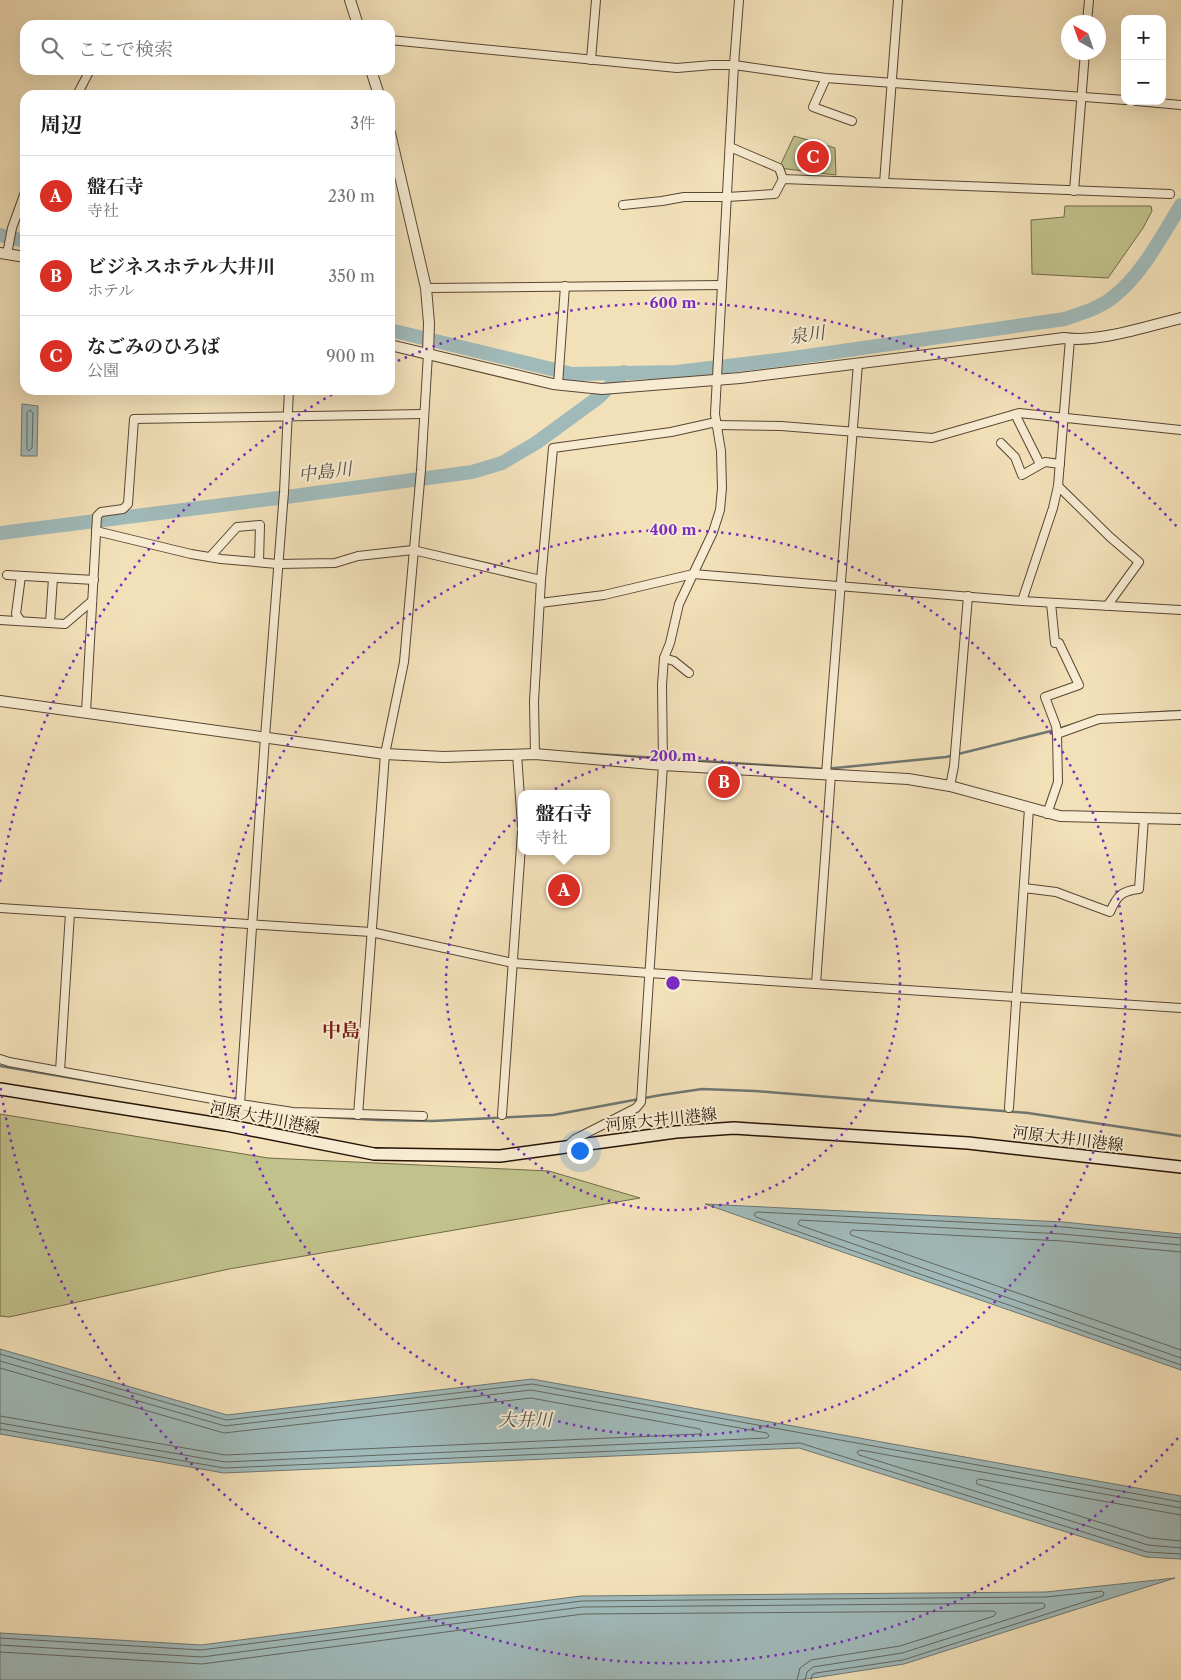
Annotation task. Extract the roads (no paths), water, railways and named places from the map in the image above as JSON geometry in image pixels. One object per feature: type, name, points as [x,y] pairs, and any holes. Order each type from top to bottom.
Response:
[{"type":"main road","name":"河原大井川港線","points":[[0,1089],[226,1125],[374,1154],[500,1156],[676,1132],[734,1128],[968,1143],[1181,1167]]},
{"type":"street","points":[[350,0],[356,20]]},
{"type":"street","points":[[591,60],[596,0]]},
{"type":"street","points":[[566,1147],[575,1139],[636,1108],[641,1098],[663,761],[662,685],[664,658],[680,604],[713,532],[720,510],[722,488],[721,451],[716,423],[717,380],[739,0]]},
{"type":"street","points":[[884,183],[898,0]]},
{"type":"street","points":[[1088,15],[1089,0]]},
{"type":"street","points":[[395,40],[677,68],[734,65],[826,78],[1121,100]]},
{"type":"street","points":[[1074,191],[1084,60]]},
{"type":"street","points":[[80,90],[87,75]]},
{"type":"street","points":[[373,75],[377,90]]},
{"type":"street","points":[[826,78],[813,107],[852,121]]},
{"type":"street","points":[[1166,104],[1181,105]]},
{"type":"street","points":[[623,205],[662,201],[684,196],[727,197],[775,194],[782,179],[779,168],[730,147]]},
{"type":"street","points":[[358,1114],[385,754],[404,662],[421,470],[428,354],[429,323],[426,288],[395,155]]},
{"type":"street","points":[[782,179],[1170,194]]},
{"type":"street","points":[[20,206],[4,254],[20,256]]},
{"type":"street","points":[[426,288],[722,284]]},
{"type":"street","points":[[558,384],[565,286]]},
{"type":"street","points":[[395,346],[558,384],[602,389],[717,380],[974,348],[1015,345],[1064,338],[1102,336],[1181,318]]},
{"type":"street","points":[[1022,601],[1053,508],[1058,486],[1070,339]]},
{"type":"street","points":[[816,984],[827,772],[858,363]]},
{"type":"street","points":[[240,1104],[284,492],[289,395]]},
{"type":"street","points":[[535,754],[534,702],[553,448],[671,432],[716,423],[853,430],[932,438],[1019,413],[1181,430]]},
{"type":"street","points":[[86,712],[97,516],[101,512],[123,509],[128,504],[134,419],[423,414]]},
{"type":"street","points":[[1015,414],[1040,464]]},
{"type":"street","points":[[1001,443],[1015,457],[1022,475],[1045,462],[1060,464]]},
{"type":"street","points":[[1058,486],[1110,537],[1139,562],[1107,606]]},
{"type":"street","points":[[210,557],[237,527],[260,525],[259,562]]},
{"type":"street","points":[[96,531],[210,557],[278,564],[334,563],[358,556],[413,550],[542,580]]},
{"type":"street","points":[[540,603],[604,595],[693,574],[1022,601],[1181,610]]},
{"type":"street","points":[[7,576],[94,580]]},
{"type":"street","points":[[21,576],[16,614],[21,621]]},
{"type":"street","points":[[50,623],[54,578]]},
{"type":"street","points":[[950,786],[956,750],[968,596]]},
{"type":"street","points":[[0,620],[65,624],[92,601]]},
{"type":"street","points":[[1047,814],[1058,782],[1056,731],[1045,697],[1079,685],[1059,643],[1055,644],[1051,603]]},
{"type":"street","points":[[664,658],[674,661],[689,673]]},
{"type":"street","points":[[0,701],[385,754],[444,757],[535,754],[827,772],[908,779],[950,786],[1060,816],[1181,819]]},
{"type":"street","points":[[1056,731],[1099,719],[1181,715]]},
{"type":"street","points":[[517,754],[520,790]]},
{"type":"street","points":[[1009,1108],[1029,808]]},
{"type":"street","points":[[1024,888],[1056,892],[1110,912],[1116,899],[1127,890],[1139,889],[1144,818]]},
{"type":"street","points":[[502,1115],[520,855]]},
{"type":"street","points":[[0,908],[371,932],[513,963],[1181,1008]]},
{"type":"street","points":[[60,1071],[70,912]]},
{"type":"street","points":[[0,1059],[240,1104],[293,1112],[423,1116]]},
{"type":"water","points":[[22,404],[38,406],[37,456],[21,456]]},
{"type":"water","points":[[705,1204],[1063,1222],[1181,1234],[1181,1370]]},
{"type":"water","name":"大井川","points":[[0,1349],[227,1415],[532,1379],[1181,1496],[1181,1559],[1146,1557],[799,1448],[224,1473],[0,1434]]},
{"type":"water","points":[[1175,1578],[904,1664],[800,1680],[0,1680],[0,1633],[201,1645],[581,1596],[1046,1592]]},
{"type":"waterway","name":"泉川","points":[[395,331],[572,374],[677,372],[786,359],[1065,319],[1101,305],[1123,289],[1142,267],[1181,205]]},
{"type":"waterway","name":"泉川","points":[[0,235],[20,240]]},
{"type":"waterway","name":"中島川","points":[[0,533],[472,472],[502,463],[536,443],[599,397],[624,372]]},
{"type":"waterway","points":[[1145,713],[1181,711]]},
{"type":"waterway","points":[[582,753],[825,769],[946,757],[1074,724]]},
{"type":"waterway","points":[[0,1066],[142,1090]]},
{"type":"waterway","points":[[310,1116],[432,1121],[553,1115],[702,1089],[755,1091],[1028,1113],[1181,1136]]},
{"type":"waterway","points":[[268,1112],[284,1114]]},
{"type":"place","name":"なごみのひろば","points":[[813,157]]},
{"type":"place","name":"ビジネスホテル大井川","points":[[724,782]]},
{"type":"place","name":"盤石寺","points":[[564,890]]},
{"type":"district","name":"中島","points":[[341,1030]]}]
